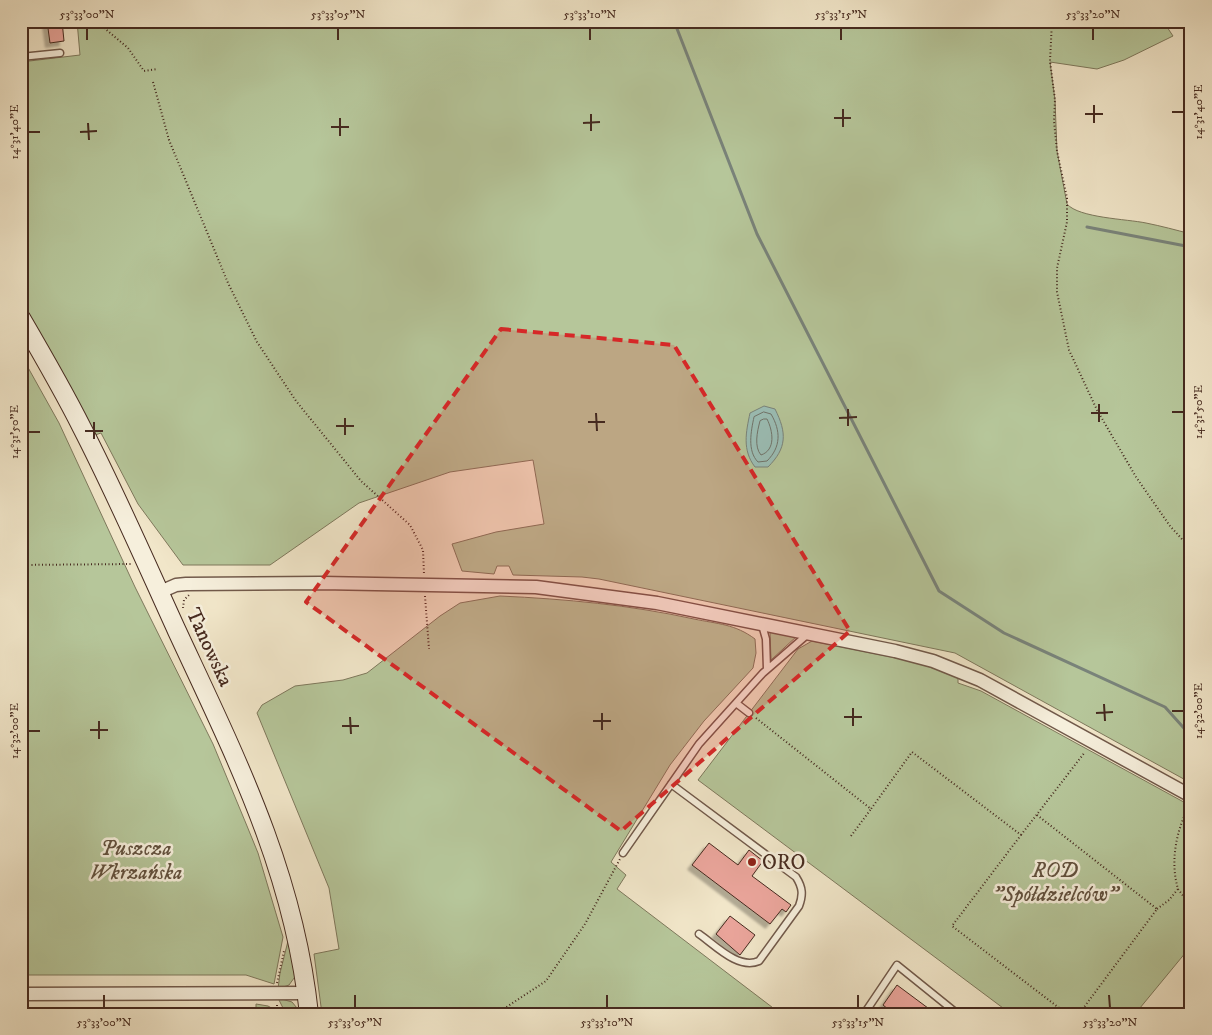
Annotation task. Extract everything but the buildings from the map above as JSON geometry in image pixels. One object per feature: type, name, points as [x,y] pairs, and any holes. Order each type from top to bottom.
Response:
[{"type":"main road","name":"Tanowska","points":[[21,318],[82,427],[240,766],[272,847],[290,910],[307,993],[309,1014]]},
{"type":"street","points":[[160,592],[176,585],[206,584],[520,585],[604,594],[657,603],[916,656],[966,673],[1190,800]]},
{"type":"street","points":[[21,994],[307,993]]},
{"type":"lane","points":[[21,57],[60,53]]},
{"type":"lane","points":[[762,625],[766,638],[768,669]]},
{"type":"lane","points":[[623,853],[699,744],[768,669],[808,634]]},
{"type":"lane","points":[[736,703],[749,713]]},
{"type":"lane","points":[[671,784],[796,877],[801,886],[802,896],[799,906],[759,961],[749,963],[736,960],[699,934]]},
{"type":"lane","points":[[864,1014],[897,965],[954,1010]]},
{"type":"path","points":[[96,21],[128,48],[144,71],[158,69]]},
{"type":"path","points":[[1052,21],[1050,61],[1055,100],[1054,121],[1057,151],[1067,198],[1067,222],[1057,268],[1057,292],[1069,350],[1097,410],[1132,471],[1170,526],[1191,549]]},
{"type":"path","points":[[153,82],[169,140],[228,283],[257,342],[296,401],[361,481],[410,526],[423,550],[429,648]]},
{"type":"path","points":[[21,565],[147,565]]},
{"type":"path","points":[[173,622],[182,616],[184,600],[193,592],[205,590],[206,584]]},
{"type":"path","points":[[749,713],[871,809]]},
{"type":"path","points":[[1066,1014],[952,926],[1087,749]]},
{"type":"path","points":[[851,836],[912,752],[1021,835]]},
{"type":"path","points":[[1190,800],[1180,824],[1173,872],[1178,889],[1190,904]]},
{"type":"path","points":[[1037,815],[1156,909]]},
{"type":"path","points":[[455,1014],[471,1009],[505,1008],[546,980],[585,924],[623,853]]},
{"type":"path","points":[[1079,1014],[1156,909],[1169,900],[1178,889]]},
{"type":"path","points":[[276,993],[277,978],[285,947]]},
{"type":"highlighted area","points":[[501,329],[674,345],[850,631],[621,831],[306,602]]},
{"type":"green space","points":[[77,21],[1163,21],[1173,36],[1124,60],[1097,69],[1050,62],[1055,100],[1057,151],[1067,204],[1073,209],[1092,215],[1146,223],[1191,234],[1191,783],[955,653],[599,579],[513,575],[509,566],[497,566],[494,574],[462,571],[452,544],[496,532],[544,524],[533,460],[450,472],[359,503],[270,565],[183,565],[138,504],[101,433],[95,435],[21,303],[21,62],[80,55]]},
{"type":"green space","name":"Puszcza Wkrzańska","points":[[21,355],[59,423],[135,587],[213,744],[258,853],[283,937],[274,984],[246,975],[21,975]]},
{"type":"green space","points":[[500,596],[622,606],[670,614],[726,625],[740,630],[755,639],[756,653],[753,668],[704,721],[670,765],[611,862],[626,875],[617,889],[781,1014],[322,1014],[314,954],[339,949],[329,888],[257,713],[262,705],[295,686],[343,680],[367,673],[440,616],[460,603]]},
{"type":"green space","points":[[770,631],[797,636],[771,660]]},
{"type":"green space","name":"ROD \"Spółdzielców\"","points":[[812,641],[911,661],[958,676],[958,683],[981,691],[1191,806],[1191,946],[1135,1014],[1011,1014],[698,780],[798,649]]},
{"type":"green space","points":[[288,941],[297,974],[289,985],[278,989],[280,973]]},
{"type":"green space","points":[[278,998],[292,1002],[302,1014],[286,1014]]},
{"type":"green space","points":[[256,1004],[268,1006],[282,1014],[21,1014],[21,1008],[256,1009]]},
{"type":"water","points":[[764,406],[775,409],[779,418],[783,433],[782,447],[768,467],[755,467],[748,454],[746,441],[747,427],[750,413]]},
{"type":"waterway","points":[[674,21],[757,234],[939,591],[1004,633],[1165,707],[1191,736]]},
{"type":"waterway","points":[[1087,227],[1191,247]]},
{"type":"place","name":"ORO","points":[[752,862]]}]
